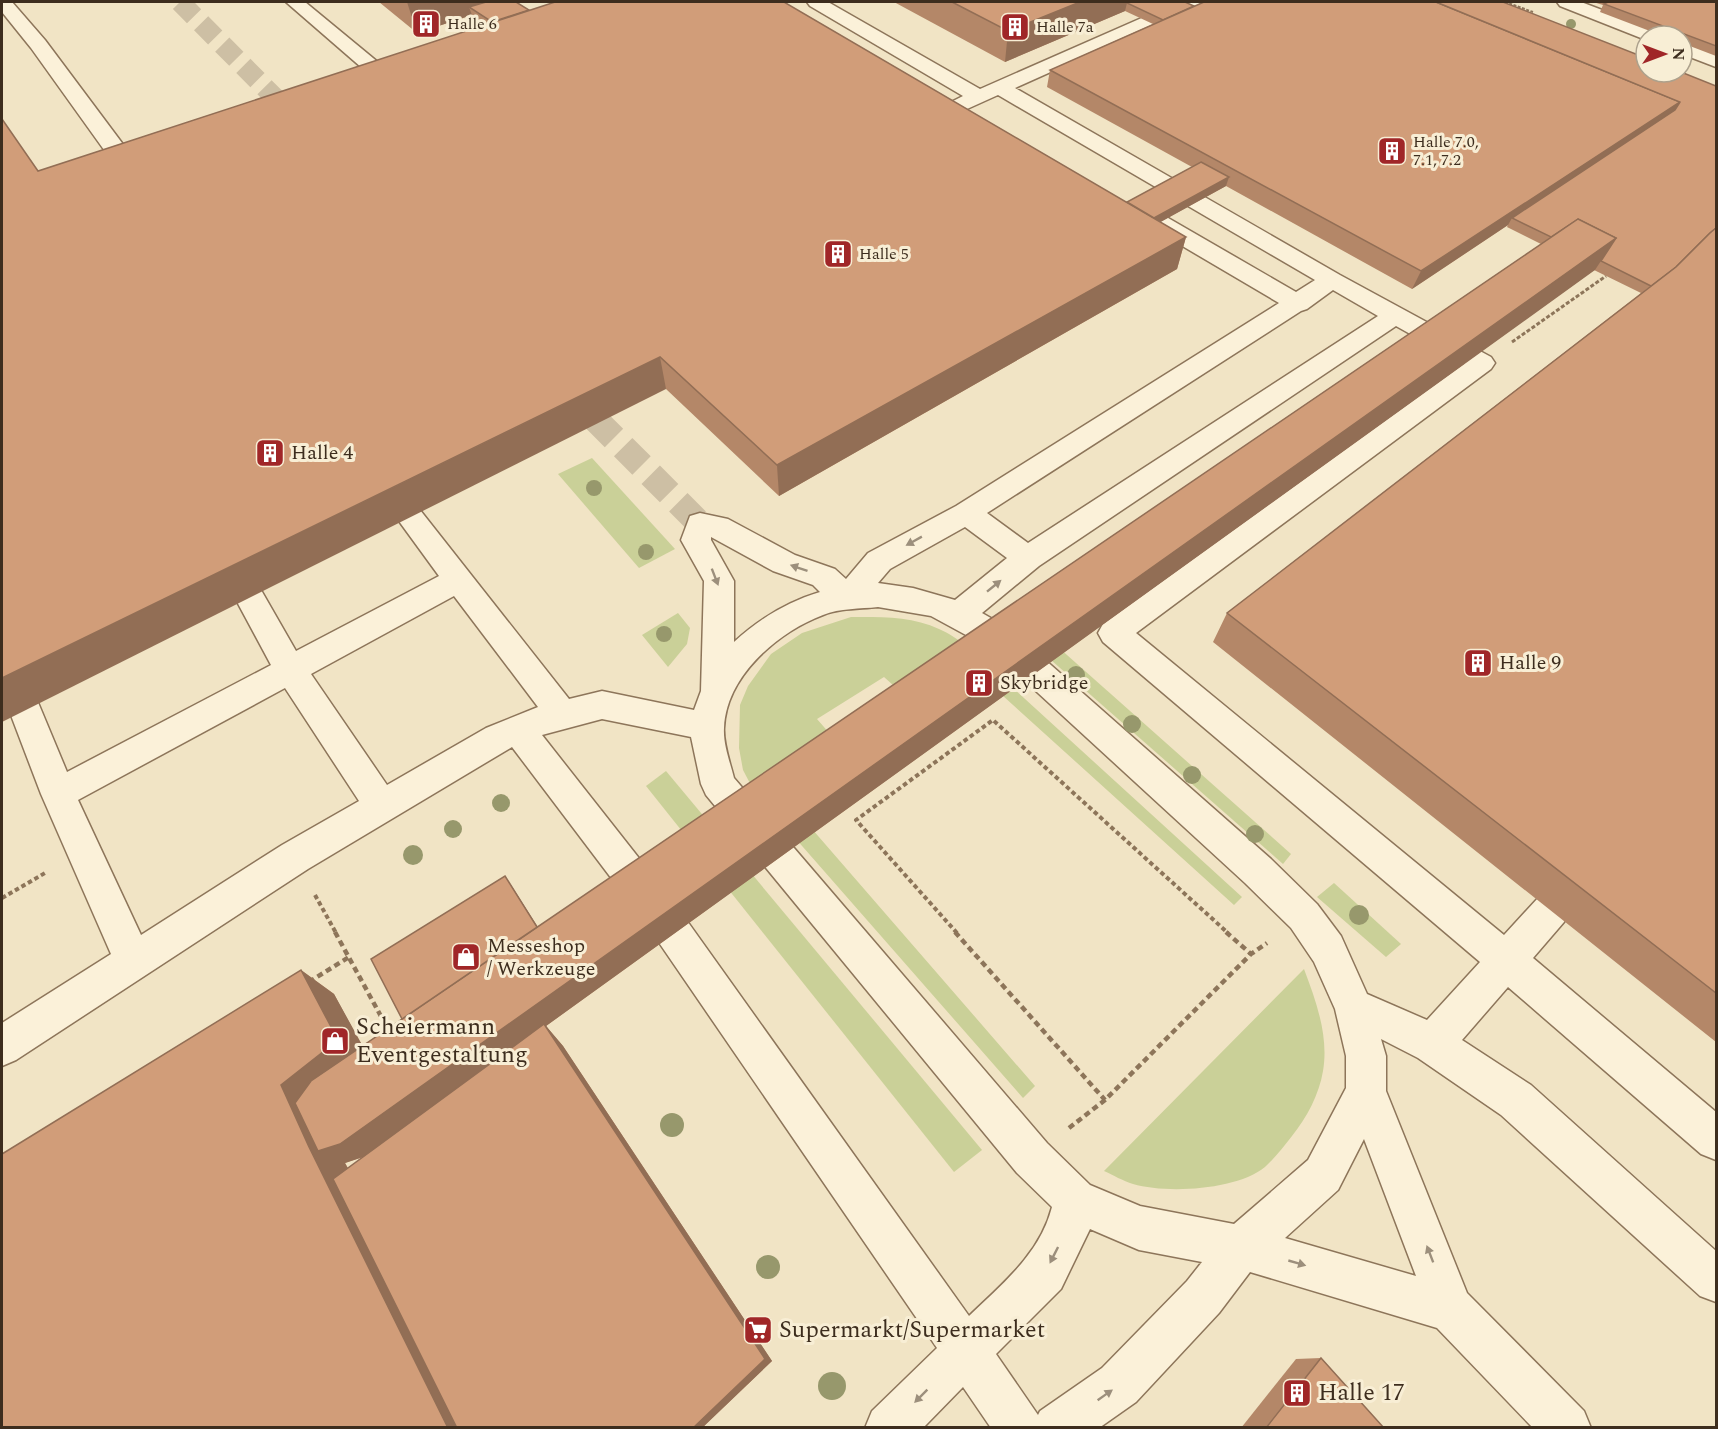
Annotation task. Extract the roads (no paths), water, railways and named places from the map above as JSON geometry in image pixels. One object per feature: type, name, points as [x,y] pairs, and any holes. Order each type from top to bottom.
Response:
[{"type":"lane","points":[[3,2],[38,44],[120,156],[171,139]]},
{"type":"lane","points":[[295,2],[376,70]]},
{"type":"lane","points":[[816,2],[989,93],[1482,363],[1114,633],[1507,960],[1716,1139]]},
{"type":"lane","points":[[981,118],[960,105],[1192,2]]},
{"type":"lane","points":[[1566,2],[1634,29]]},
{"type":"lane","points":[[1694,52],[1716,61]]},
{"type":"lane","points":[[355,77],[421,55]]},
{"type":"lane","points":[[1125,203],[1298,304]]},
{"type":"lane","points":[[847,599],[879,561],[966,513],[1298,304],[1332,280]]},
{"type":"lane","points":[[959,614],[1028,558],[1396,315]]},
{"type":"lane","points":[[966,513],[1028,558]]},
{"type":"lane","points":[[410,517],[562,714]]},
{"type":"lane","points":[[717,691],[719,581],[696,540],[700,525],[718,527],[784,563],[824,577],[847,599]]},
{"type":"lane","points":[[58,794],[458,580]]},
{"type":"lane","points":[[1451,1309],[1241,1247],[1139,1228],[1075,1200],[1032,1158],[718,784],[706,727],[717,691],[739,657],[771,627],[817,604],[878,595],[912,598],[959,614],[999,638],[1258,871],[1304,916],[1328,949],[1354,1009],[1366,1056],[1366,1090],[1451,1309],[1567,1428]]},
{"type":"lane","points":[[250,598],[290,669],[381,806]]},
{"type":"lane","points":[[2,1046],[295,857],[498,738],[549,717],[602,705],[706,727]]},
{"type":"lane","points":[[25,710],[58,794],[134,961]]},
{"type":"lane","points":[[518,730],[662,916],[1020,1428]]},
{"type":"lane","points":[[1432,1044],[1551,910]]},
{"type":"lane","points":[[1354,1009],[1392,1023],[1432,1044],[1516,1100],[1716,1280]]},
{"type":"lane","points":[[1057,1428],[1119,1385],[1203,1297],[1241,1247],[1323,1174],[1366,1090]]},
{"type":"lane","points":[[889,1428],[1044,1274],[1069,1226],[1075,1200]]},
{"type":"tunnel","points":[[180,2],[303,126]]},
{"type":"tunnel","points":[[568,392],[700,524]]},
{"type":"place","name":"Halle 6","points":[[426,24]]},
{"type":"place","name":"Halle 7a","points":[[1015,27]]},
{"type":"place","name":"Halle 7.0, 7.1, 7.2","points":[[1392,151]]},
{"type":"place","name":"Halle 5","points":[[838,254]]},
{"type":"place","name":"Halle 4","points":[[270,453]]},
{"type":"place","name":"Halle 9","points":[[1478,663]]},
{"type":"place","name":"Skybridge","points":[[979,683]]},
{"type":"place","name":"Messeshop / Werkzeuge","points":[[466,957]]},
{"type":"place","name":"Scheiermann Eventgestaltung","points":[[335,1041]]},
{"type":"place","name":"Supermarkt/Supermarket","points":[[758,1330]]},
{"type":"place","name":"Halle 17","points":[[1297,1393]]}]
